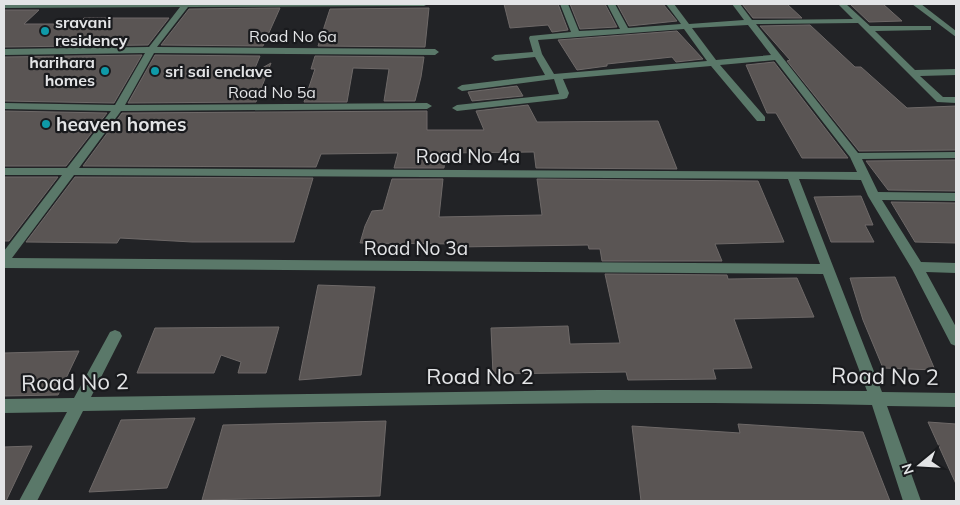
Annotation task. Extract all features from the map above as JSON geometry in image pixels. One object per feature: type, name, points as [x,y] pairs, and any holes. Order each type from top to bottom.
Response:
[{"type":"street","points":[[4,262],[118,108],[151,50],[187,4]]},
{"type":"street","points":[[4,6],[424,4]]},
{"type":"street","points":[[564,4],[576,34]]},
{"type":"street","points":[[611,4],[625,31]]},
{"type":"street","points":[[670,4],[761,119]]},
{"type":"street","points":[[736,4],[855,156],[874,196],[918,267],[956,340]]},
{"type":"street","points":[[842,4],[940,100],[956,100]]},
{"type":"street","points":[[916,4],[956,35]]},
{"type":"street","points":[[457,108],[564,96],[564,93],[538,54],[533,38],[685,25],[750,22],[860,21]]},
{"type":"street","points":[[868,28],[928,28]]},
{"type":"street","name":"Road No 6a","points":[[4,52],[151,50],[435,52]]},
{"type":"street","points":[[495,58],[538,54]]},
{"type":"street","points":[[462,88],[554,77],[778,57]]},
{"type":"street","points":[[912,73],[956,72]]},
{"type":"street","name":"Road No 5a","points":[[4,106],[118,108],[427,106]]},
{"type":"street","points":[[855,156],[956,155]]},
{"type":"street","name":"Road No 4a","points":[[4,171],[864,176]]},
{"type":"street","points":[[792,175],[877,398],[912,501]]},
{"type":"street","points":[[874,196],[956,197]]},
{"type":"street","name":"Road No 3a","points":[[4,262],[427,268],[829,268]]},
{"type":"street","points":[[918,267],[956,268]]},
{"type":"street","points":[[28,501],[115,336]]},
{"type":"street","name":"Road No 2","points":[[4,406],[418,398],[877,398],[956,400]]},
{"type":"building","points":[[504,4],[558,4],[568,30],[552,32],[548,25],[510,28]]},
{"type":"building","points":[[570,4],[605,4],[617,27],[580,29]]},
{"type":"building","points":[[617,4],[663,4],[677,21],[629,26]]},
{"type":"building","points":[[742,4],[787,4],[802,18],[753,18]]},
{"type":"building","points":[[850,4],[883,4],[902,21],[869,22]]},
{"type":"building","points":[[280,8],[263,46],[161,45],[189,9]]},
{"type":"building","points":[[429,8],[425,47],[318,46],[330,9]]},
{"type":"building","points":[[4,10],[39,10],[24,24],[79,24],[84,18],[169,18],[148,45],[4,47]]},
{"type":"building","points":[[810,25],[855,67],[861,67],[907,108],[956,106],[956,150],[859,151],[787,61],[790,60],[760,26]]},
{"type":"building","points":[[677,31],[703,59],[676,62],[672,57],[607,64],[607,66],[577,70],[558,40]]},
{"type":"building","points":[[142,55],[114,103],[4,101],[4,57]]},
{"type":"building","points":[[155,55],[260,56],[253,73],[271,63],[256,102],[128,103]]},
{"type":"building","points":[[315,56],[424,57],[415,101],[384,101],[389,69],[353,68],[347,102],[304,102],[315,69],[311,69]]},
{"type":"building","points":[[774,62],[848,158],[802,158],[776,113],[767,113],[746,65]]},
{"type":"building","points":[[517,86],[523,96],[472,101],[468,92]]},
{"type":"building","points":[[528,105],[537,122],[658,121],[677,169],[536,168],[534,152],[446,153],[444,168],[394,168],[398,153],[321,154],[316,167],[83,166],[122,113],[427,111],[427,130],[484,130],[476,111]]},
{"type":"building","points":[[4,111],[107,113],[66,166],[4,166]]},
{"type":"building","points":[[956,160],[956,191],[888,190],[866,161]]},
{"type":"building","points":[[4,177],[58,177],[9,241],[4,241]]},
{"type":"building","points":[[75,177],[313,178],[294,242],[192,242],[120,238],[117,243],[26,242]]},
{"type":"building","points":[[392,179],[443,179],[439,217],[542,215],[537,179],[758,181],[784,242],[715,244],[722,261],[602,261],[600,249],[589,249],[588,245],[457,247],[457,244],[360,243],[372,211],[383,210]]},
{"type":"building","points":[[861,196],[873,225],[865,225],[874,242],[831,242],[814,197]]},
{"type":"building","points":[[891,202],[956,203],[956,243],[915,242]]},
{"type":"building","points":[[605,274],[727,275],[728,279],[797,278],[814,317],[734,319],[752,368],[713,369],[716,379],[628,380],[626,372],[493,374],[491,328],[568,326],[570,344],[620,343]]},
{"type":"building","points":[[895,277],[935,370],[883,368],[863,320],[850,278]]},
{"type":"building","points":[[318,285],[375,287],[361,375],[299,380]]},
{"type":"building","points":[[279,327],[266,373],[238,373],[241,362],[221,355],[214,373],[137,373],[155,328]]},
{"type":"building","points":[[79,351],[58,395],[4,396],[4,353]]},
{"type":"building","points":[[195,418],[167,488],[89,492],[121,420]]},
{"type":"building","points":[[386,421],[380,496],[202,500],[223,425]]},
{"type":"building","points":[[928,422],[956,424],[956,484]]},
{"type":"building","points":[[738,424],[863,432],[890,501],[641,501],[632,426],[740,433]]},
{"type":"building","points":[[32,446],[6,501],[4,501],[4,447]]},
{"type":"place","name":"sravani residency","points":[[45,31]]},
{"type":"place","name":"harihara homes","points":[[105,71]]},
{"type":"place","name":"sri sai enclave","points":[[155,71]]},
{"type":"place","name":"heaven homes","points":[[46,124]]}]
